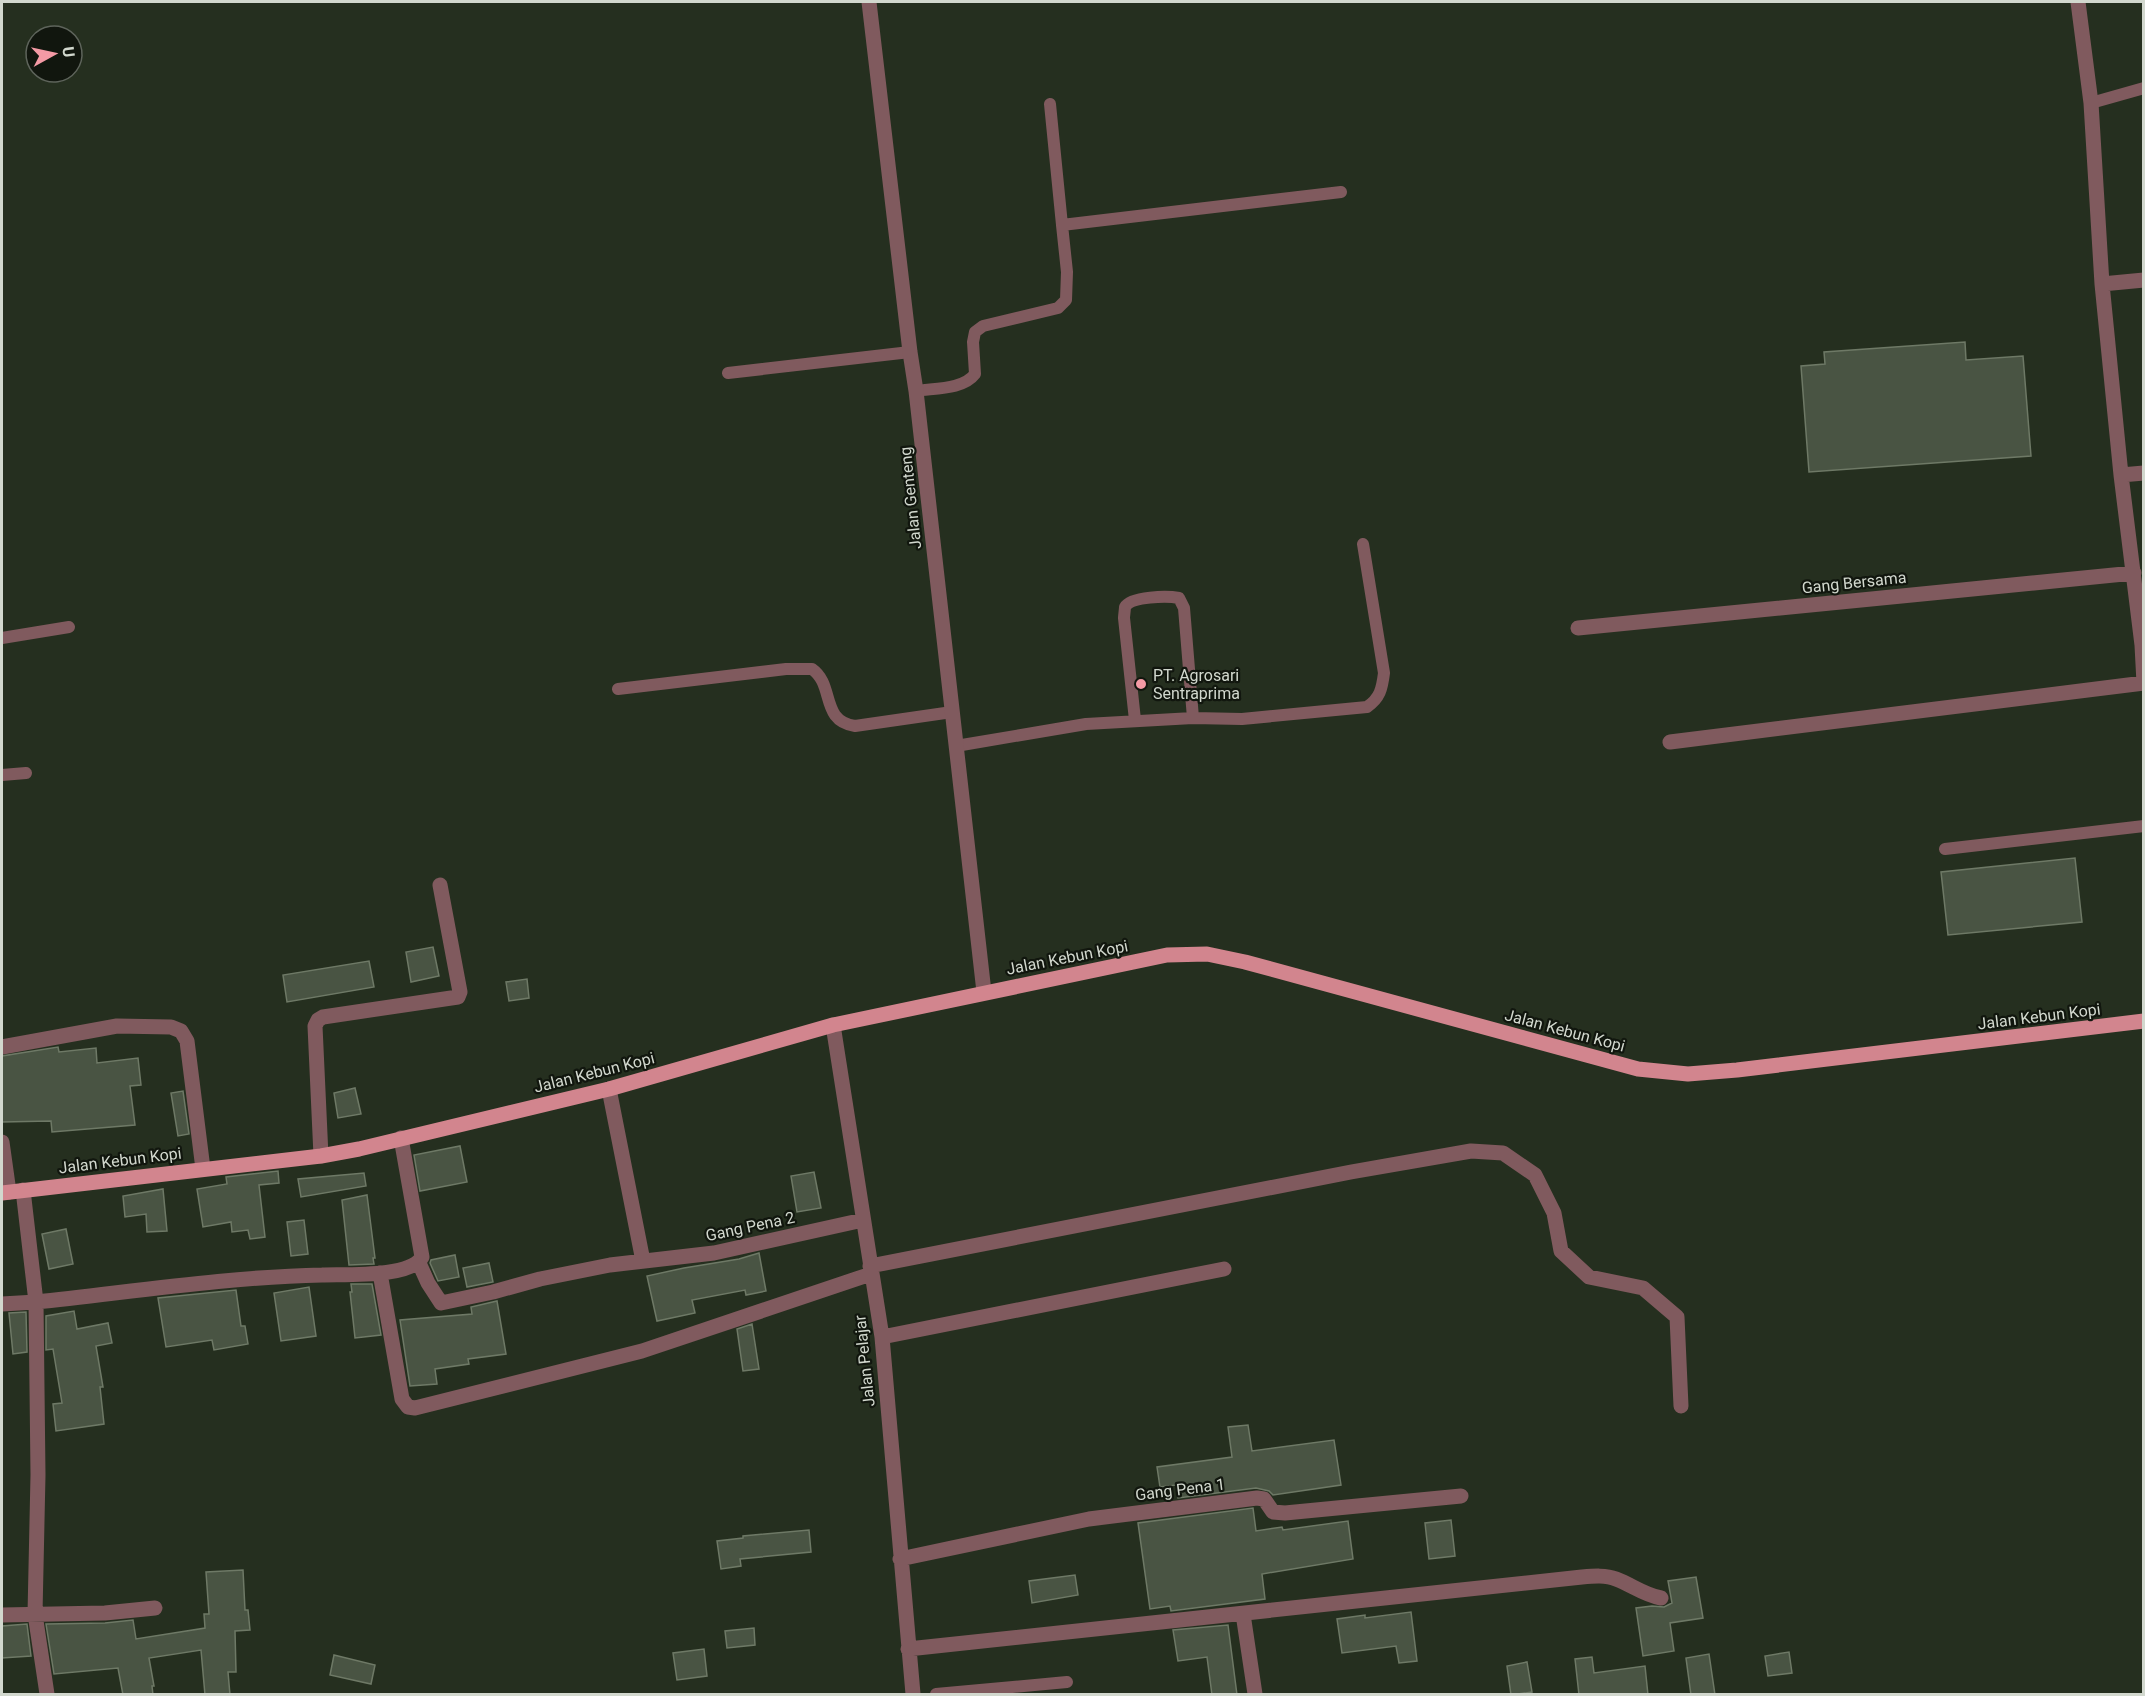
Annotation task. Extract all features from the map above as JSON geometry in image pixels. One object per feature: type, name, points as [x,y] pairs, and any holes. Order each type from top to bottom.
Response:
[{"type":"main road","name":"Jalan Kebun Kopi","points":[[11,1192],[321,1156],[609,1089],[833,1025],[1167,955],[1207,954],[1245,962],[1638,1069],[1688,1074],[1749,1069],[2144,1021]]},
{"type":"street","name":"Jalan Genteng","points":[[869,2],[916,390],[984,992]]},
{"type":"street","points":[[1670,742],[2144,683],[2143,645],[2121,475],[2102,284],[2091,103],[2078,2]]},
{"type":"street","points":[[2102,284],[2144,280]]},
{"type":"street","points":[[2121,475],[2144,474]]},
{"type":"street","name":"Gang Bersama","points":[[1578,628],[2134,573]]},
{"type":"street","points":[[321,1156],[315,1026],[318,1020],[322,1017],[458,998],[460,992],[440,885]]},
{"type":"street","name":"Jalan Pelajar","points":[[833,1025],[882,1337],[913,1695]]},
{"type":"street","points":[[2,1047],[117,1026],[171,1028],[181,1031],[187,1041],[204,1168]]},
{"type":"street","points":[[609,1089],[643,1261]]},
{"type":"street","points":[[2,1304],[269,1276],[380,1273],[412,1267],[419,1263],[422,1257],[401,1138]]},
{"type":"street","points":[[2,1143],[36,1302],[38,1475],[35,1614],[47,1695]]},
{"type":"street","points":[[380,1273],[402,1399],[408,1407],[415,1408],[642,1352],[870,1270],[1351,1172],[1471,1151],[1503,1153],[1534,1176],[1554,1213],[1561,1251],[1590,1277],[1643,1288],[1677,1317],[1681,1406]]},
{"type":"street","name":"Gang Pena 2","points":[[419,1263],[428,1283],[441,1302],[493,1292],[540,1279],[643,1261],[714,1253],[863,1220]]},
{"type":"street","points":[[882,1337],[1224,1269]]},
{"type":"street","name":"Gang Pena 1","points":[[900,1559],[1089,1519],[1257,1498],[1264,1499],[1273,1512],[1285,1514],[1461,1496]]},
{"type":"street","points":[[908,1649],[1591,1576],[1616,1579],[1648,1596],[1661,1598]]},
{"type":"street","points":[[2,1615],[105,1613],[155,1608]]},
{"type":"street","points":[[1243,1614],[1255,1695]]},
{"type":"lane","points":[[2091,103],[2144,88]]},
{"type":"lane","points":[[916,390],[949,387],[971,379],[975,374],[973,342],[975,332],[983,326],[1058,308],[1066,300],[1067,272],[1050,104]]},
{"type":"lane","points":[[1062,225],[1341,192]]},
{"type":"lane","points":[[728,372],[910,352]]},
{"type":"lane","points":[[956,746],[1086,724],[1193,717],[1242,719],[1367,707],[1376,701],[1382,688],[1383,673],[1363,544]]},
{"type":"lane","points":[[1135,720],[1124,618],[1125,608],[1130,602],[1166,595],[1179,598],[1184,608],[1193,717]]},
{"type":"lane","points":[[2,638],[69,627]]},
{"type":"lane","points":[[618,689],[786,669],[812,669],[822,679],[832,713],[840,722],[847,725],[855,726],[952,712]]},
{"type":"lane","points":[[2,775],[26,773]]},
{"type":"lane","points":[[1945,849],[2144,826]]},
{"type":"lane","points":[[936,1695],[1067,1682]]},
{"type":"building","points":[[1965,342],[1966,360],[2023,356],[2031,456],[1809,472],[1801,366],[1825,364],[1824,352]]},
{"type":"building","points":[[2075,858],[2082,922],[1948,935],[1941,872]]},
{"type":"building","points":[[433,947],[439,976],[411,982],[406,952]]},
{"type":"building","points":[[369,961],[374,987],[287,1002],[283,975]]},
{"type":"building","points":[[527,979],[529,998],[509,1001],[506,982]]},
{"type":"building","points":[[58,1047],[59,1052],[96,1048],[97,1063],[138,1058],[141,1085],[130,1086],[135,1125],[52,1132],[51,1121],[2,1122],[2,1056]]},
{"type":"building","points":[[355,1088],[361,1114],[338,1118],[334,1093]]},
{"type":"building","points":[[183,1091],[189,1134],[178,1136],[171,1093]]},
{"type":"building","points":[[460,1146],[467,1182],[420,1191],[414,1155]]},
{"type":"building","points":[[278,1171],[279,1183],[259,1185],[265,1237],[250,1239],[248,1230],[232,1232],[231,1222],[203,1227],[197,1189],[227,1184],[226,1177]]},
{"type":"building","points":[[814,1172],[821,1208],[797,1212],[791,1176]]},
{"type":"building","points":[[364,1173],[366,1186],[301,1197],[298,1179]]},
{"type":"building","points":[[163,1189],[167,1231],[147,1232],[146,1214],[125,1217],[123,1196]]},
{"type":"building","points":[[367,1195],[374,1264],[349,1265],[342,1200]]},
{"type":"building","points":[[304,1220],[308,1254],[291,1256],[287,1222]]},
{"type":"building","points":[[66,1229],[73,1264],[49,1269],[42,1234]]},
{"type":"building","points":[[759,1253],[766,1291],[746,1295],[745,1290],[692,1300],[695,1313],[657,1321],[647,1276],[739,1259]]},
{"type":"building","points":[[455,1255],[459,1277],[438,1281],[430,1263],[431,1260]]},
{"type":"building","points":[[489,1263],[493,1282],[467,1287],[463,1268]]},
{"type":"building","points":[[351,1284],[372,1284],[381,1335],[355,1338]]},
{"type":"building","points":[[309,1287],[316,1336],[281,1341],[274,1293]]},
{"type":"building","points":[[236,1290],[241,1326],[245,1326],[248,1344],[214,1350],[212,1340],[166,1347],[158,1298]]},
{"type":"building","points":[[497,1301],[506,1354],[468,1359],[469,1364],[435,1369],[437,1384],[410,1386],[400,1320],[472,1314],[471,1307]]},
{"type":"building","points":[[74,1311],[77,1329],[108,1323],[112,1343],[96,1346],[103,1387],[100,1387],[104,1424],[56,1431],[53,1404],[62,1403],[53,1349],[46,1350],[46,1316]]},
{"type":"building","points":[[26,1312],[27,1352],[13,1354],[9,1313]]},
{"type":"building","points":[[752,1324],[759,1369],[743,1371],[737,1329]]},
{"type":"building","points":[[1248,1425],[1252,1451],[1334,1440],[1341,1485],[1273,1495],[1269,1491],[1256,1488],[1178,1498],[1176,1485],[1160,1487],[1157,1467],[1232,1457],[1228,1427]]},
{"type":"building","points":[[1253,1508],[1256,1531],[1282,1527],[1283,1530],[1348,1521],[1353,1559],[1262,1574],[1265,1599],[1171,1611],[1170,1606],[1150,1609],[1138,1523]]},
{"type":"building","points":[[1451,1520],[1455,1556],[1429,1559],[1425,1523]]},
{"type":"building","points":[[809,1530],[811,1552],[740,1559],[741,1566],[721,1569],[717,1541],[743,1538],[743,1536]]},
{"type":"building","points":[[243,1570],[245,1610],[248,1610],[250,1630],[235,1631],[236,1672],[228,1672],[230,1695],[205,1695],[201,1650],[149,1658],[154,1686],[152,1686],[153,1695],[123,1695],[118,1668],[54,1674],[46,1624],[133,1620],[136,1639],[205,1628],[204,1614],[209,1614],[206,1572]]},
{"type":"building","points":[[1075,1575],[1078,1595],[1032,1603],[1029,1581]]},
{"type":"building","points":[[1696,1577],[1703,1618],[1670,1623],[1674,1651],[1643,1656],[1636,1608],[1664,1607],[1672,1603],[1668,1581]]},
{"type":"building","points":[[1411,1612],[1417,1661],[1399,1663],[1396,1646],[1342,1653],[1337,1619]]},
{"type":"building","points":[[27,1624],[31,1656],[2,1658],[2,1626]]},
{"type":"building","points":[[1228,1625],[1237,1695],[1212,1695],[1207,1657],[1178,1661],[1173,1630]]},
{"type":"building","points":[[754,1628],[755,1645],[727,1648],[725,1631]]},
{"type":"building","points":[[704,1649],[707,1676],[677,1680],[673,1653]]},
{"type":"building","points":[[1789,1652],[1792,1673],[1768,1676],[1765,1656]]},
{"type":"building","points":[[1709,1654],[1715,1695],[1691,1695],[1686,1658]]},
{"type":"building","points":[[334,1655],[375,1665],[371,1684],[330,1675]]},
{"type":"building","points":[[1592,1657],[1594,1673],[1645,1666],[1648,1695],[1579,1695],[1575,1659]]},
{"type":"building","points":[[1527,1662],[1532,1692],[1511,1695],[1507,1666]]},
{"type":"place","name":"PT. Agrosari Sentraprima","points":[[1141,684]]}]
